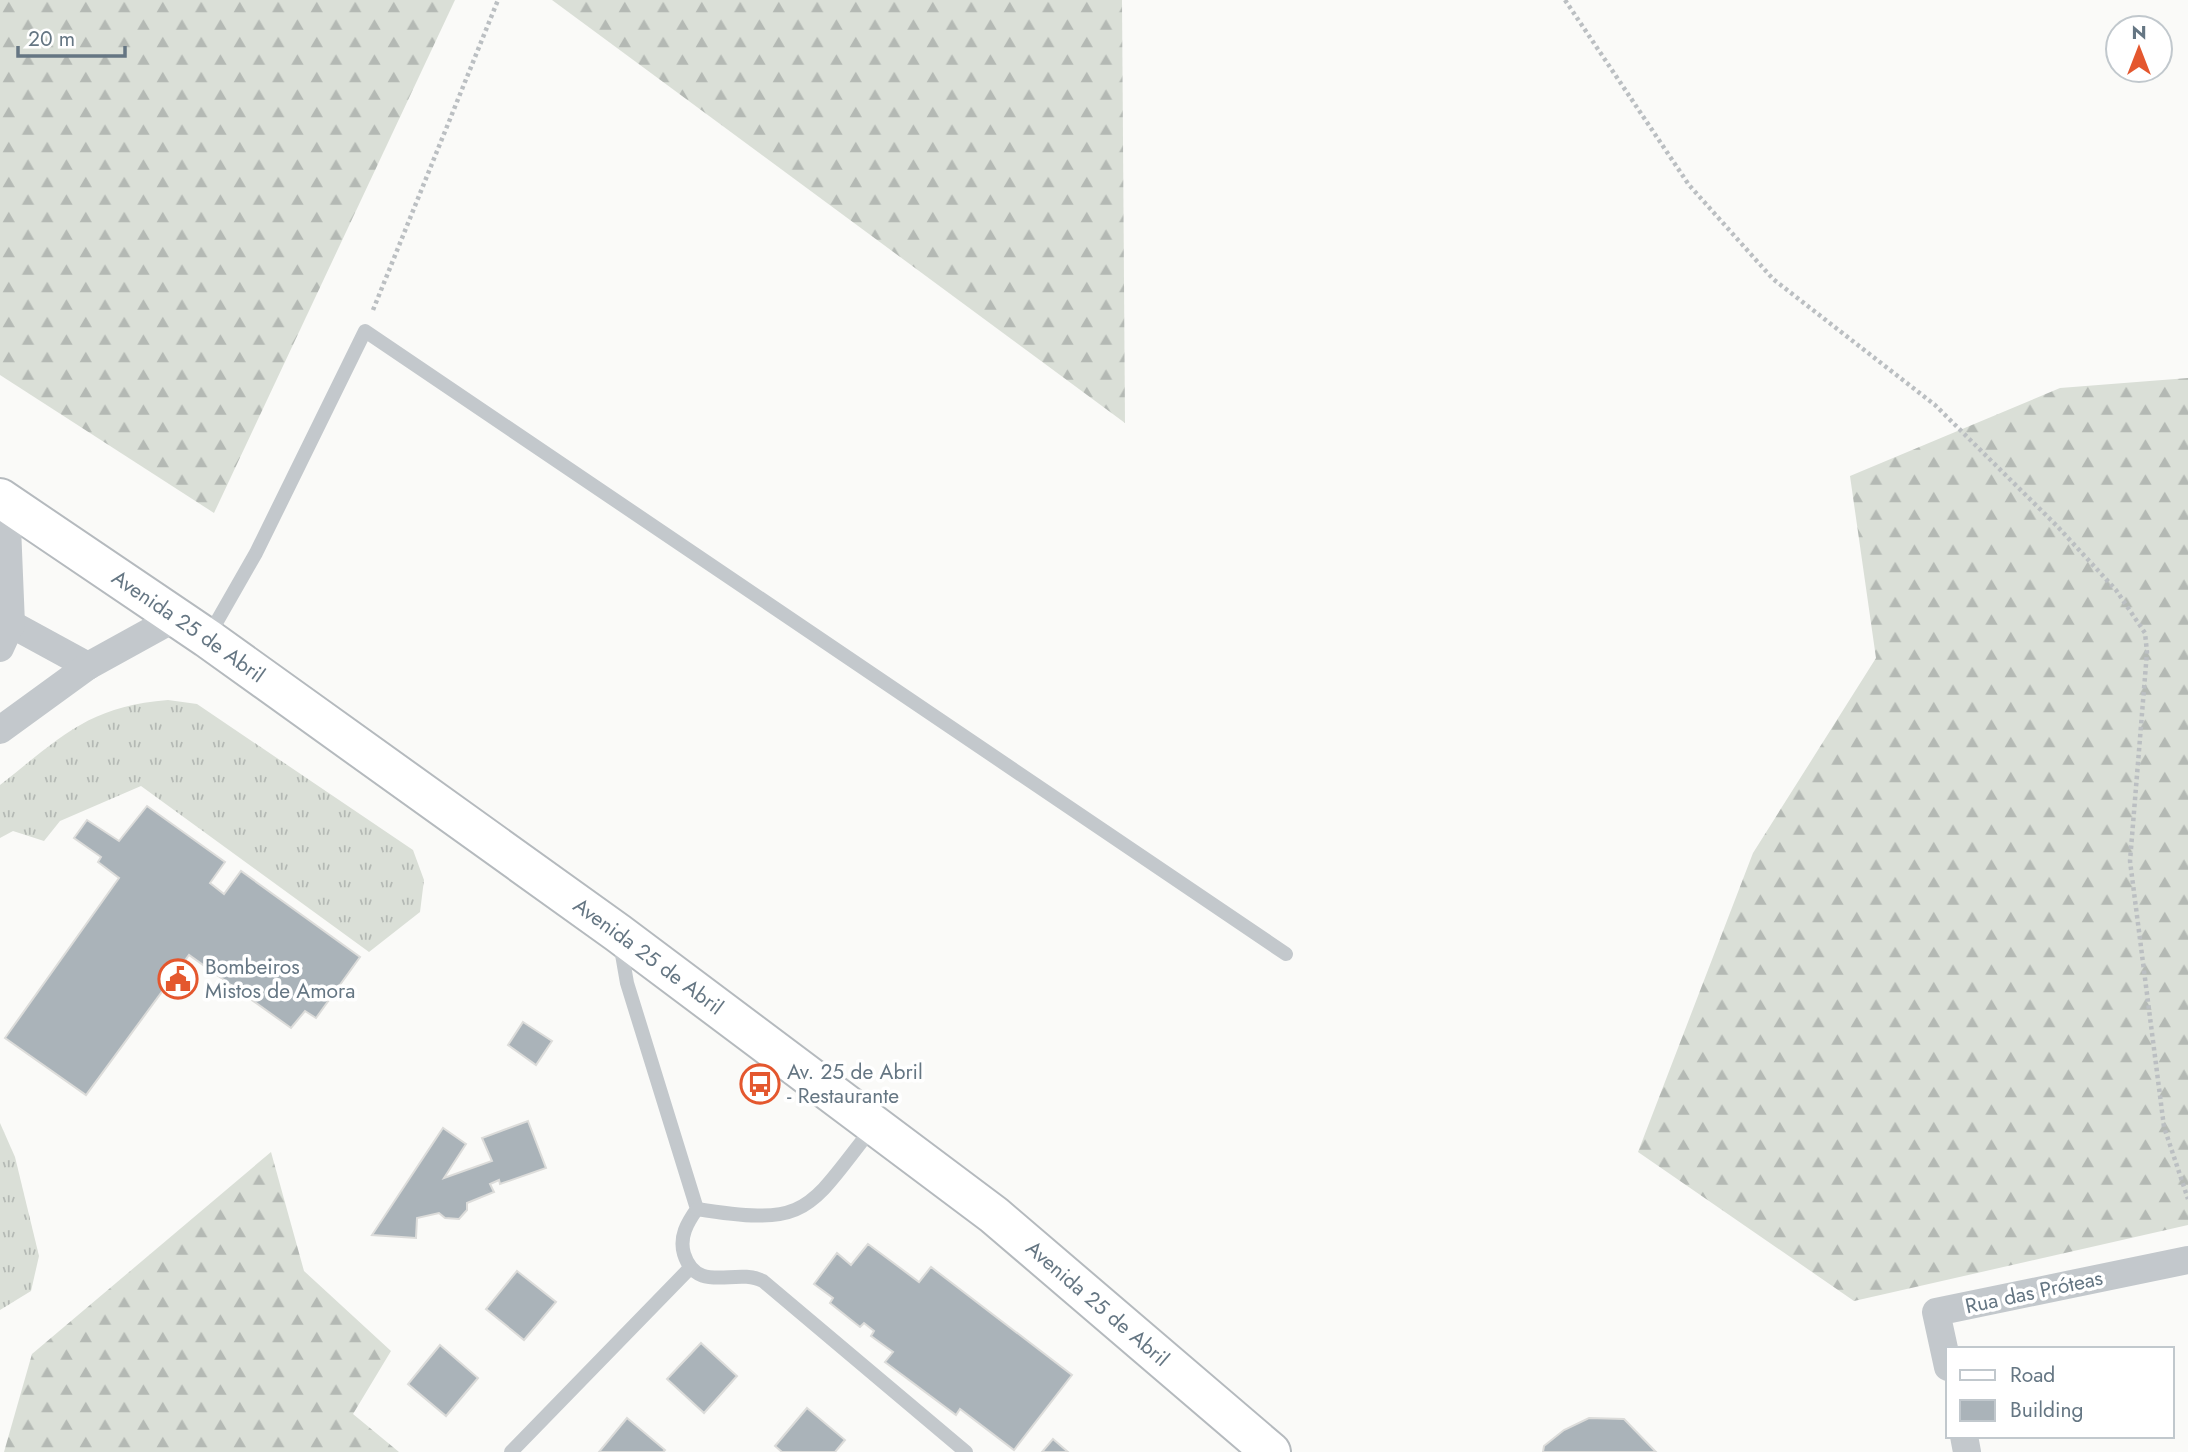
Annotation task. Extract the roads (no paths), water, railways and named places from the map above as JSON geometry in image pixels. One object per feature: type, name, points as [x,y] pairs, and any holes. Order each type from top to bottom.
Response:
[{"type":"main road","name":"Avenida 25 de Abril","points":[[3,500],[207,638],[618,933],[875,1125],[994,1215],[1270,1452]]},
{"type":"street","points":[[3,500],[5,636],[88,666]]},
{"type":"street","points":[[0,730],[88,666],[175,618]]},
{"type":"street","name":"Rua das Próteas","points":[[1946,1358],[1936,1312],[2188,1260]]},
{"type":"lane","points":[[207,638],[256,553],[365,331],[1286,954]]},
{"type":"lane","points":[[618,933],[627,983],[697,1209],[682,1237],[683,1252],[690,1268],[701,1276],[712,1279],[741,1275],[763,1281],[966,1452]]},
{"type":"lane","points":[[697,1209],[751,1218],[797,1210],[816,1199],[875,1125]]},
{"type":"lane","points":[[511,1452],[690,1268]]},
{"type":"place","name":"Bombeiros Mistos de Amora","points":[[178,979]]},
{"type":"place","name":"Av. 25 de Abril - Restaurante","points":[[760,1084]]}]
